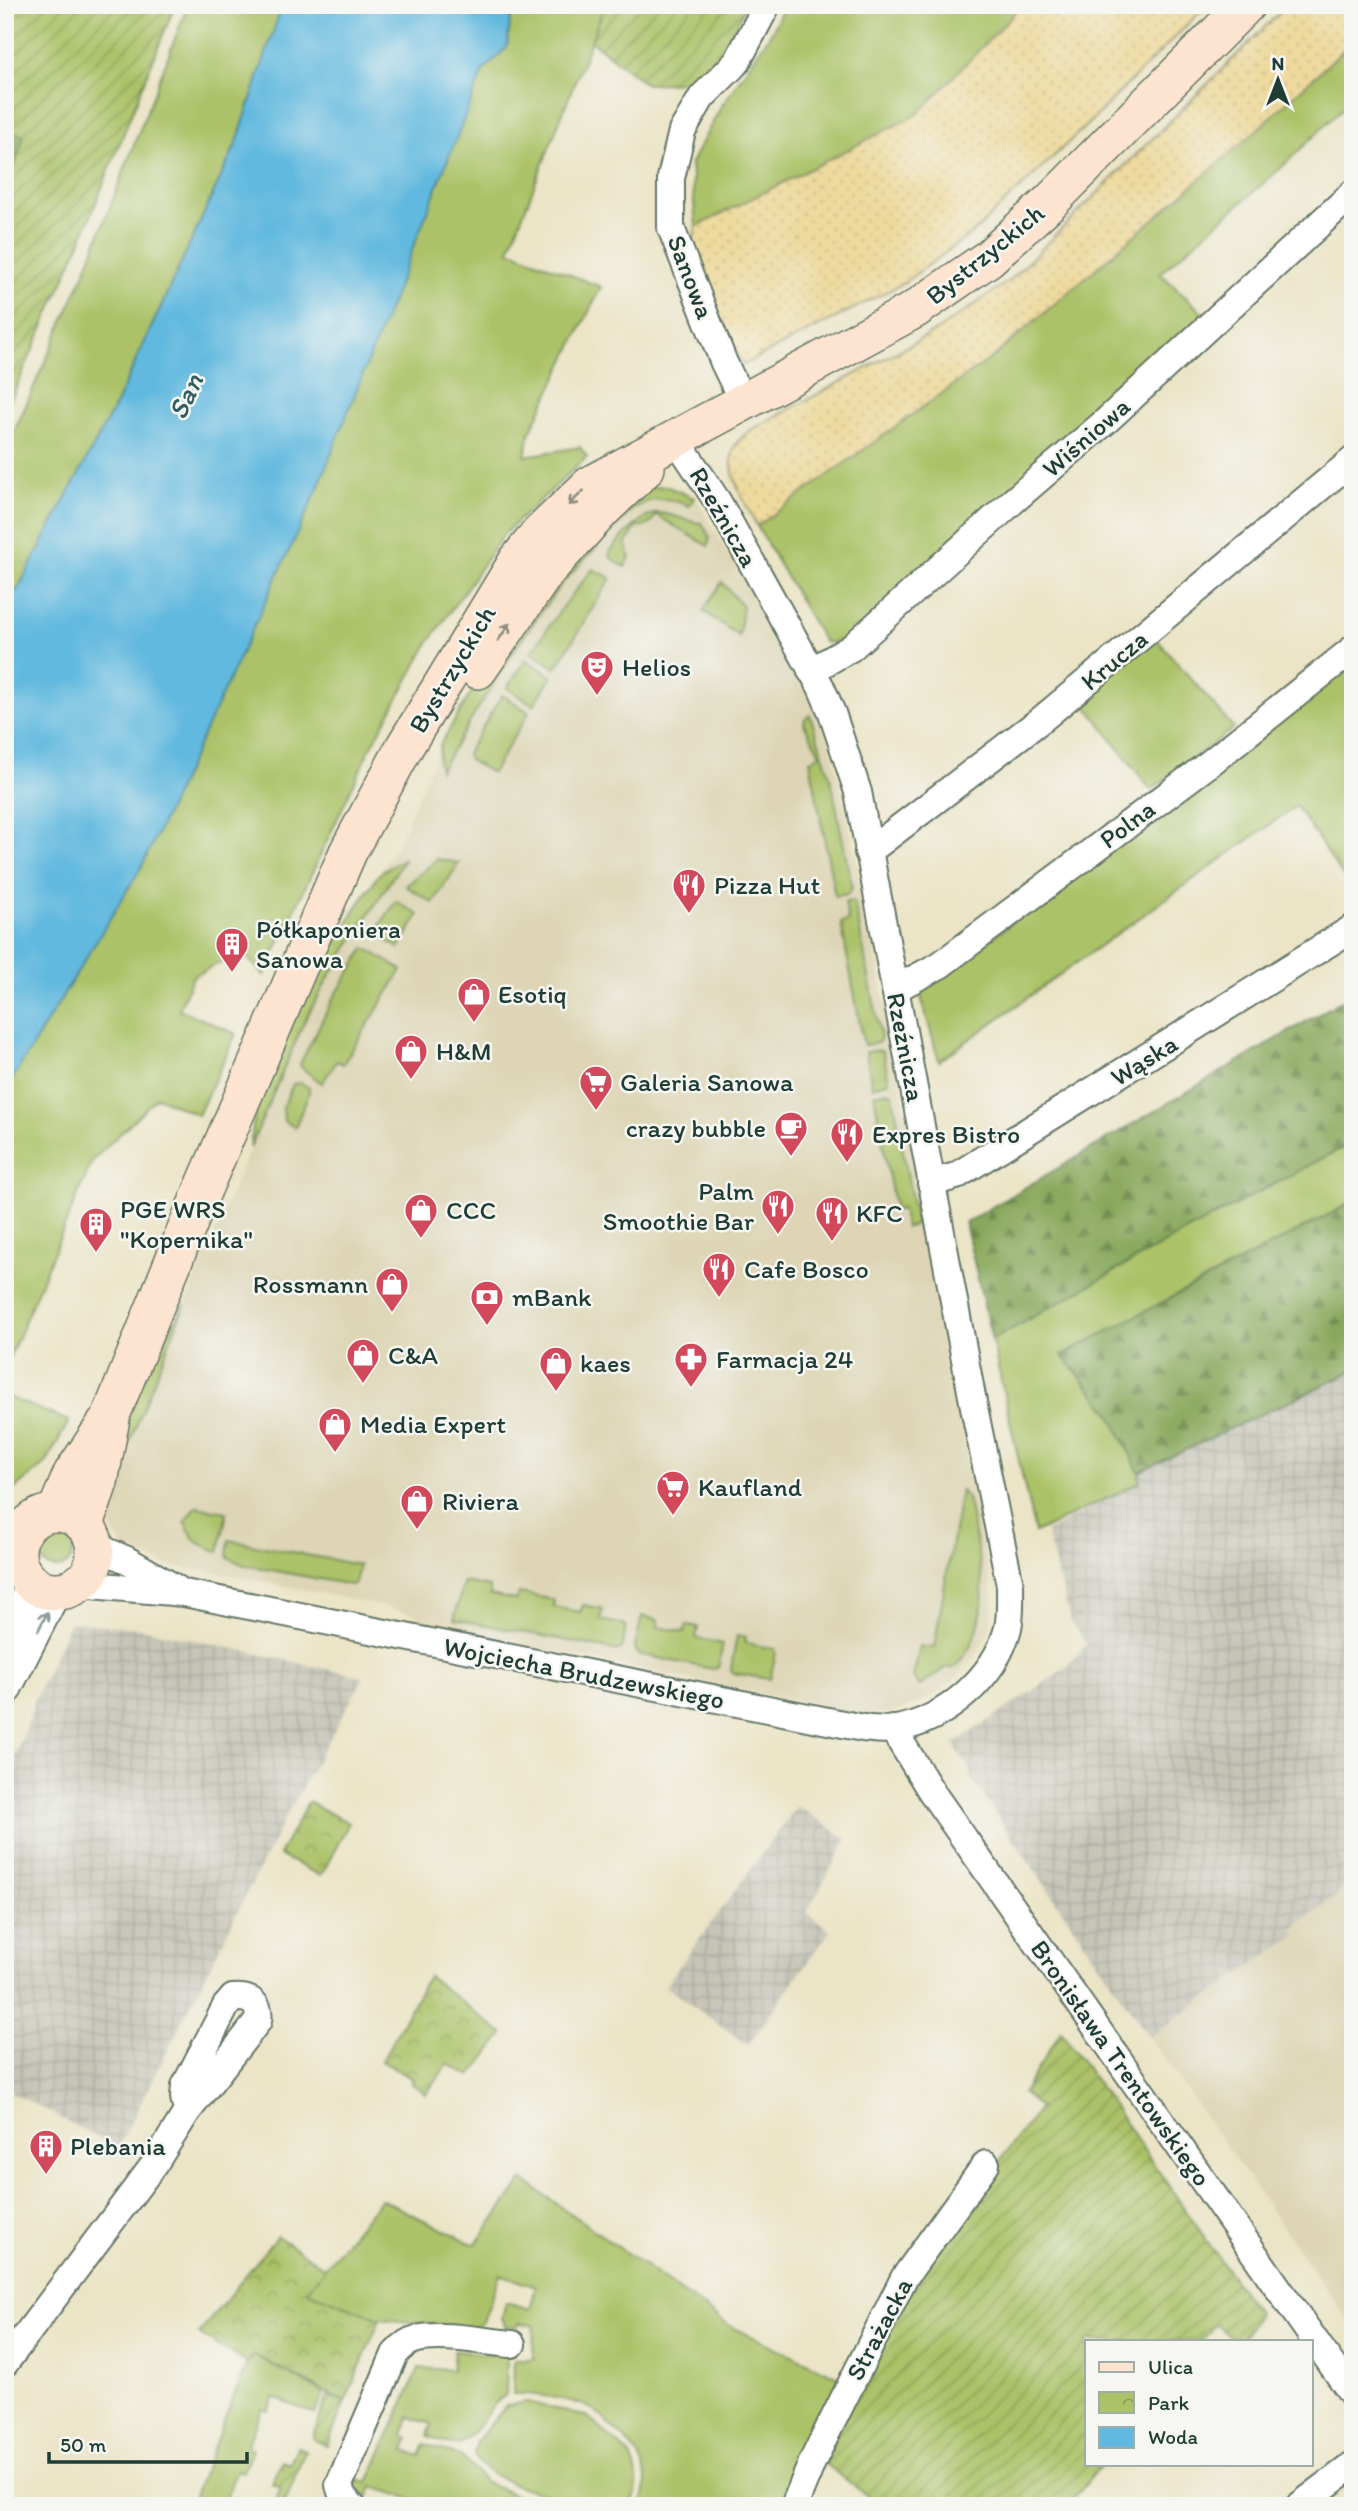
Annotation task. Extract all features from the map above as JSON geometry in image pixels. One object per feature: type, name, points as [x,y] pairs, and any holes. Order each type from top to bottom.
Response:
[{"type":"street","name":"Sanowa","points":[[743,402],[724,363],[671,228],[671,178],[682,131],[702,97],[737,62],[767,5]]},
{"type":"street","name":"Bystrzyckich","points":[[54,1525],[72,1474],[112,1413],[195,1208],[302,961],[479,668],[547,570],[606,507],[676,439],[914,310],[989,258],[1051,201],[1246,5]]},
{"type":"street","name":"Wiśniowa","points":[[811,671],[851,648],[1106,421],[1353,193]]},
{"type":"street","name":"Rzeźnicza","points":[[676,439],[718,502],[811,671],[832,713],[858,792],[1010,1585],[1011,1612],[1007,1630],[992,1664],[974,1685]]},
{"type":"street","name":"Krucza","points":[[868,852],[1042,719],[1353,460]]},
{"type":"street","name":"Polna","points":[[895,989],[940,965],[1199,771],[1353,649]]},
{"type":"street","name":"Wąska","points":[[931,1183],[956,1176],[1353,928]]},
{"type":"street","name":"Wojciecha Brudzewskiego","points":[[54,1525],[127,1560],[184,1593]]},
{"type":"street","points":[[5,1695],[37,1573],[19,1538],[54,1525],[92,1567],[37,1573]]},
{"type":"street","name":"Wojciecha Brudzewskiego","points":[[37,1573],[184,1593],[863,1728],[893,1730],[919,1723],[951,1704],[974,1685]]},
{"type":"street","points":[[5,1682],[37,1573]]},
{"type":"street","name":"Bronisława Trentowskiego","points":[[893,1730],[931,1791],[1353,2395]]},
{"type":"street","points":[[5,2364],[153,2166],[187,2112]]},
{"type":"street","name":"Strażacka","points":[[794,2506],[813,2460],[904,2278],[986,2164]]},
{"type":"street","points":[[352,2506],[342,2495],[339,2485],[395,2354],[403,2345],[416,2339],[431,2337],[512,2344]]},
{"type":"street","points":[[1299,2506],[1353,2465]]},
{"type":"shaded area","name":"Galeria Sanowa","points":[[658,486],[686,492],[696,499],[815,701],[832,749],[868,913],[993,1598],[991,1626],[976,1654],[957,1678],[933,1696],[898,1711],[869,1716],[436,1628],[416,1615],[369,1603],[210,1571],[165,1565],[123,1547],[109,1524],[106,1499],[147,1370],[185,1304],[250,1148],[256,1105],[321,966],[398,843],[440,745],[469,696],[535,599]]},
{"type":"shaded area","points":[[1353,1371],[1353,1883],[1292,1929],[1296,1935],[1149,2037],[970,1776],[971,1771],[953,1744],[1040,1686],[1068,1665],[1087,1644],[1071,1623],[1046,1532],[1139,1483],[1139,1472]]},
{"type":"shaded area","points":[[70,1622],[139,1628],[364,1677],[288,1812],[118,2148],[5,2089],[5,1778],[26,1729],[36,1696]]},
{"type":"shaded area","points":[[797,1806],[847,1839],[807,1912],[830,1931],[748,2045],[665,1986]]},
{"type":"shaded area","points":[[1353,1884],[1353,2327],[1149,2037],[1295,1935],[1292,1929]]},
{"type":"green space","points":[[5,5],[175,5],[77,250],[5,413],[5,195],[24,136],[5,129]]},
{"type":"green space","points":[[188,5],[282,5],[237,142],[116,404],[20,585],[5,607],[5,452],[83,277]]},
{"type":"green space","points":[[512,5],[605,5],[509,250],[601,287],[530,432],[525,456],[580,447],[587,457],[504,534],[429,642],[369,751],[264,975],[242,952],[193,976],[179,1009],[236,1034],[198,1115],[157,1097],[92,1161],[5,1368],[5,1091],[483,71],[507,47]]},
{"type":"green space","points":[[605,5],[746,5],[728,42],[703,81],[646,84],[591,41]]},
{"type":"green space","points":[[784,5],[1022,5],[919,114],[696,227],[691,163],[721,107],[773,30]]},
{"type":"green space","points":[[1353,41],[1353,98],[1281,168],[1160,273],[1208,318],[846,639],[824,642],[757,526],[994,356],[1248,138]]},
{"type":"green space","points":[[5,129],[25,135],[5,195]]},
{"type":"green space","points":[[666,486],[694,498],[689,506],[660,499],[639,505],[562,583],[518,644],[440,770],[440,745],[469,696],[535,599],[650,487]]},
{"type":"green space","points":[[656,513],[702,523],[710,538],[708,546],[656,515],[647,526],[637,526],[626,544],[630,557],[625,567],[610,557],[610,552],[630,530]]},
{"type":"green space","points":[[593,569],[611,578],[556,668],[531,652]]},
{"type":"green space","points":[[722,582],[743,607],[739,636],[703,611]]},
{"type":"green space","points":[[1153,635],[1234,728],[1151,790],[1081,699]]},
{"type":"green space","points":[[526,660],[552,676],[534,705],[507,688]]},
{"type":"green space","points":[[1353,661],[1353,891],[1296,806],[939,1061],[920,993]]},
{"type":"green space","points":[[502,695],[529,712],[492,773],[469,760],[467,753]]},
{"type":"green space","points":[[810,715],[831,779],[852,888],[848,894],[835,896],[810,761],[820,754],[804,724],[805,718]]},
{"type":"green space","points":[[405,858],[330,975],[304,1022],[250,1148],[256,1105],[289,1023],[356,908],[379,874]]},
{"type":"green space","points":[[437,859],[459,863],[433,903],[406,886]]},
{"type":"green space","points":[[396,901],[419,915],[399,948],[375,933]]},
{"type":"green space","points":[[854,901],[881,1038],[878,1043],[864,1045],[841,923],[848,921],[845,902]]},
{"type":"green space","points":[[365,948],[402,970],[343,1064],[337,1061],[322,1083],[300,1064],[333,999]]},
{"type":"green space","points":[[1353,994],[1353,1142],[1188,1230],[992,1340],[965,1223]]},
{"type":"green space","points":[[866,1052],[883,1052],[889,1081],[872,1087]]},
{"type":"green space","points":[[301,1083],[309,1088],[309,1093],[295,1127],[284,1121],[283,1107],[293,1084]]},
{"type":"green space","points":[[887,1091],[893,1095],[916,1223],[905,1228],[902,1209],[895,1210],[874,1094]]},
{"type":"green space","points":[[1353,1142],[1353,1202],[1063,1355],[1109,1411],[1139,1472],[1139,1483],[1035,1533],[992,1340],[1188,1230]]},
{"type":"green space","points":[[1353,1202],[1353,1371],[1139,1472],[1109,1411],[1062,1355]]},
{"type":"green space","points":[[185,1304],[117,1473],[128,1414],[147,1370]]},
{"type":"green space","points":[[5,1396],[69,1421],[46,1463],[5,1497]]},
{"type":"green space","points":[[961,1490],[968,1500],[977,1545],[982,1609],[969,1649],[954,1668],[945,1668],[920,1686],[913,1678],[920,1646],[934,1648]]},
{"type":"green space","points":[[196,1507],[227,1512],[219,1552],[195,1541],[185,1522]]},
{"type":"green space","points":[[56,1534],[68,1539],[73,1551],[68,1563],[56,1568],[44,1563],[39,1551],[44,1539]]},
{"type":"green space","points":[[229,1540],[359,1565],[355,1584],[244,1565],[227,1557]]},
{"type":"green space","points":[[464,1582],[490,1587],[490,1595],[516,1600],[519,1593],[554,1600],[554,1607],[580,1612],[583,1605],[603,1609],[600,1620],[626,1625],[623,1646],[620,1650],[615,1650],[454,1619]]},
{"type":"green space","points":[[642,1616],[658,1620],[658,1627],[684,1632],[687,1625],[698,1627],[696,1638],[723,1644],[718,1668],[638,1654],[635,1647]]},
{"type":"green space","points":[[737,1635],[746,1637],[745,1643],[775,1649],[770,1679],[732,1673]]},
{"type":"green space","points":[[308,1802],[349,1823],[321,1876],[279,1855]]},
{"type":"green space","points":[[428,1976],[503,2034],[471,2076],[448,2064],[426,2094],[411,2083],[413,2079],[382,2061]]},
{"type":"green space","points":[[1061,2031],[1258,2314],[1242,2340],[1235,2340],[1215,2324],[1203,2340],[1085,2340],[1085,2466],[1100,2466],[1068,2506],[881,2506],[821,2461],[880,2333],[950,2226],[1040,2108],[1023,2093]]},
{"type":"green space","points":[[523,2180],[730,2326],[843,2379],[785,2506],[640,2506],[645,2493],[645,2471],[636,2452],[600,2415],[585,2406],[565,2400],[513,2394],[514,2359],[533,2359],[534,2324],[505,2326],[502,2317],[506,2302],[530,2309],[536,2287],[500,2274],[483,2322],[472,2328],[380,2319],[306,2291],[381,2199],[475,2245]]},
{"type":"green space","points":[[277,2236],[325,2268],[307,2291],[380,2319],[345,2402],[254,2355],[247,2363],[199,2334]]},
{"type":"green space","points":[[454,2351],[507,2355],[506,2395],[492,2407],[474,2432],[462,2443],[448,2443],[428,2436],[432,2424],[409,2417],[403,2435],[409,2438],[405,2451],[420,2456],[425,2444],[462,2457],[485,2482],[539,2506],[434,2506],[373,2487],[365,2504],[352,2484],[357,2479],[368,2483],[419,2368],[452,2370]]},
{"type":"green space","points":[[254,2355],[324,2393],[315,2414],[274,2398],[268,2411],[262,2409],[246,2447],[252,2450],[243,2472],[237,2470],[222,2506],[190,2506],[247,2363]]},
{"type":"green space","points":[[328,2395],[345,2402],[327,2446],[314,2439],[314,2433]]},
{"type":"green space","points":[[527,2402],[588,2417],[628,2453],[637,2477],[633,2501],[598,2503],[547,2494],[500,2478],[483,2466],[474,2454],[477,2441],[506,2406]]},
{"type":"green space","points":[[297,2447],[305,2450],[284,2506],[274,2505],[281,2488],[272,2484],[282,2461],[290,2464]]},
{"type":"sand","points":[[1022,5],[1207,5],[1092,120],[974,232],[902,284],[743,365],[699,275],[691,249],[696,227],[918,114]]},
{"type":"sand","points":[[1287,5],[1353,5],[1353,41],[1248,138],[994,356],[757,526],[738,488],[732,468],[734,448],[740,439],[749,431],[938,330],[1010,280]]},
{"type":"water","name":"San","points":[[282,5],[512,5],[507,47],[483,71],[315,495],[142,866],[5,1091],[5,607],[20,585],[116,404],[237,142]]},
{"type":"place","name":"Helios","points":[[597,697]]},
{"type":"place","name":"Pizza Hut","points":[[689,915]]},
{"type":"place","name":"Półkaponiera Sanowa","points":[[232,974]]},
{"type":"place","name":"Esotiq","points":[[474,1024]]},
{"type":"place","name":"H&M","points":[[411,1081]]},
{"type":"place","name":"Galeria Sanowa","points":[[596,1112]]},
{"type":"place","name":"crazy bubble","points":[[791,1158]]},
{"type":"place","name":"Expres Bistro","points":[[847,1164]]},
{"type":"place","name":"Palm Smoothie Bar","points":[[778,1236]]},
{"type":"place","name":"CCC","points":[[421,1240]]},
{"type":"place","name":"KFC","points":[[832,1243]]},
{"type":"place","name":"PGE WRS \"Kopernika\"","points":[[96,1254]]},
{"type":"place","name":"Cafe Bosco","points":[[719,1299]]},
{"type":"place","name":"Rossmann","points":[[392,1314]]},
{"type":"place","name":"mBank","points":[[487,1327]]},
{"type":"place","name":"C&A","points":[[363,1385]]},
{"type":"place","name":"Farmacja 24","points":[[691,1389]]},
{"type":"place","name":"kaes","points":[[556,1393]]},
{"type":"place","name":"Media Expert","points":[[335,1454]]},
{"type":"place","name":"Kaufland","points":[[673,1517]]},
{"type":"place","name":"Riviera","points":[[417,1531]]},
{"type":"place","name":"Plebania","points":[[46,2176]]}]
